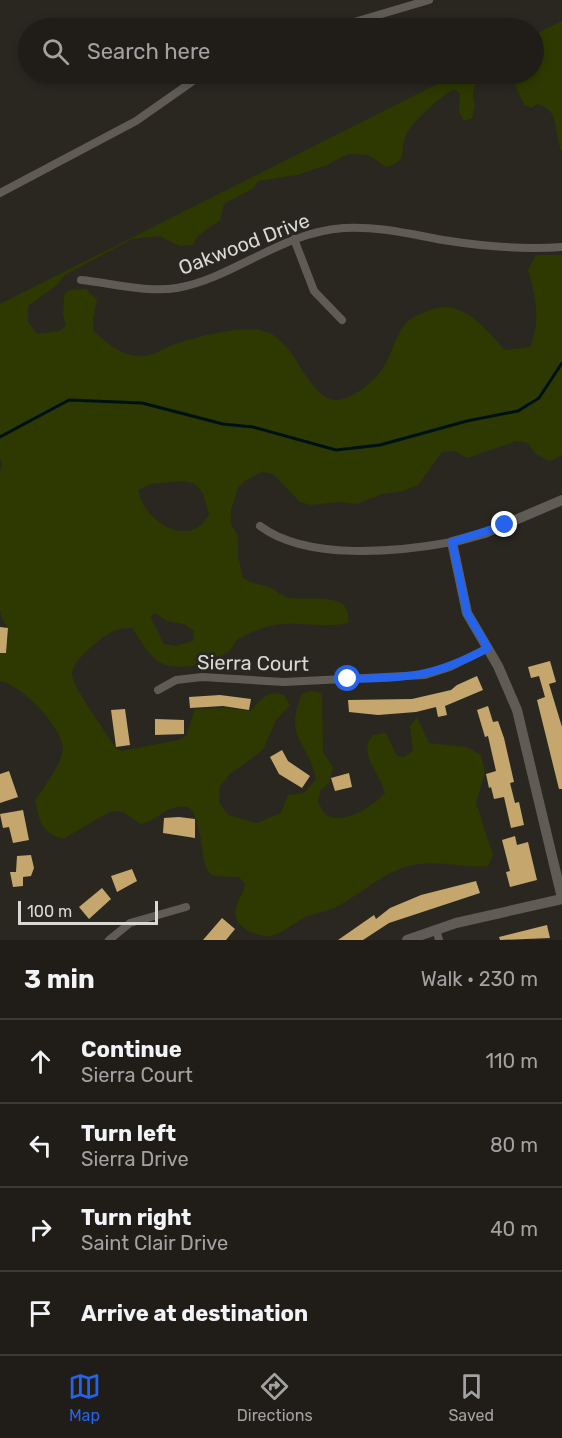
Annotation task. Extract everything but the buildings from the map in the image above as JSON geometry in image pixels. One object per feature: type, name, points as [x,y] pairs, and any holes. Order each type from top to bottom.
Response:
[{"type":"street","points":[[368,18],[429,0]]},
{"type":"street","points":[[0,193],[136,121],[189,84]]},
{"type":"street","name":"Oakwood Drive","points":[[81,280],[155,288],[177,288],[202,280],[294,239],[330,230],[367,227],[461,242],[562,247]]},
{"type":"street","points":[[294,239],[314,291],[342,320]]},
{"type":"street","points":[[260,526],[281,540],[339,549],[387,550],[452,542],[485,533],[562,500]]},
{"type":"street","points":[[406,940],[437,935],[562,899],[517,710],[488,648],[467,613],[452,542]]},
{"type":"street","name":"Sierra Court","points":[[158,690],[176,680],[202,677],[284,682],[424,675],[450,667],[488,648]]},
{"type":"street","points":[[110,940],[136,920],[186,907]]},
{"type":"green space","points":[[562,21],[562,152],[550,112],[537,104],[532,108],[524,105],[515,84],[544,84],[544,30]]},
{"type":"green space","points":[[437,84],[476,84],[472,118],[464,121],[459,112],[460,94],[454,89],[434,103],[415,123],[404,140],[401,158],[393,165],[386,167],[369,155],[348,154],[327,165],[297,175],[258,181],[252,189],[224,204],[220,220],[198,236],[193,245],[180,246],[159,236],[132,239],[65,275],[57,285],[28,306],[28,322],[37,334],[59,331],[66,326],[63,315],[64,295],[69,290],[86,289],[97,300],[93,319],[94,332],[114,347],[130,355],[150,355],[170,346],[217,333],[242,330],[264,331],[275,336],[285,345],[318,391],[327,398],[337,400],[357,393],[376,377],[384,367],[407,322],[439,307],[461,311],[471,317],[505,350],[530,347],[535,328],[536,309],[528,270],[536,255],[562,255],[562,455],[550,461],[536,454],[528,443],[516,441],[468,458],[454,451],[442,452],[418,485],[403,491],[382,494],[357,504],[337,502],[311,505],[300,502],[273,474],[262,472],[246,480],[238,488],[231,510],[231,524],[238,536],[238,556],[243,578],[269,587],[288,598],[337,601],[348,613],[348,623],[270,626],[239,639],[229,651],[220,656],[201,664],[181,667],[162,663],[154,658],[132,628],[120,629],[105,636],[82,655],[72,673],[83,698],[116,748],[121,751],[179,740],[186,736],[195,709],[229,708],[250,711],[268,695],[273,693],[284,695],[290,705],[276,720],[263,750],[229,775],[220,787],[219,802],[228,815],[257,823],[281,813],[288,795],[304,793],[316,779],[296,730],[295,720],[302,694],[312,691],[322,693],[323,752],[333,767],[329,783],[320,791],[318,803],[327,815],[334,818],[358,813],[385,793],[368,756],[369,742],[373,735],[386,733],[397,756],[404,757],[413,751],[410,726],[417,718],[429,743],[466,747],[481,755],[485,773],[476,803],[493,855],[488,866],[425,863],[402,868],[336,907],[306,917],[278,934],[264,936],[246,930],[236,918],[237,905],[245,884],[239,877],[217,876],[207,870],[198,825],[190,808],[176,807],[141,824],[123,812],[111,811],[63,839],[45,829],[35,800],[52,775],[63,747],[55,728],[39,707],[19,690],[0,681],[0,645],[6,644],[9,635],[0,611],[0,472],[2,463],[0,459],[0,304]],"holes":[[[180,481],[194,483],[203,493],[209,514],[200,526],[191,530],[181,531],[161,523],[146,508],[138,490],[151,484]],[[155,613],[167,621],[184,624],[194,631],[193,641],[176,646],[164,644],[150,616]]]},
{"type":"waterway","points":[[0,437],[69,400],[142,403],[223,424],[253,427],[336,450],[380,445],[467,421],[518,411],[539,398],[562,363]]},
{"type":"route","points":[[348,679],[424,675],[450,667],[488,648],[467,613],[452,542],[505,525]]}]
